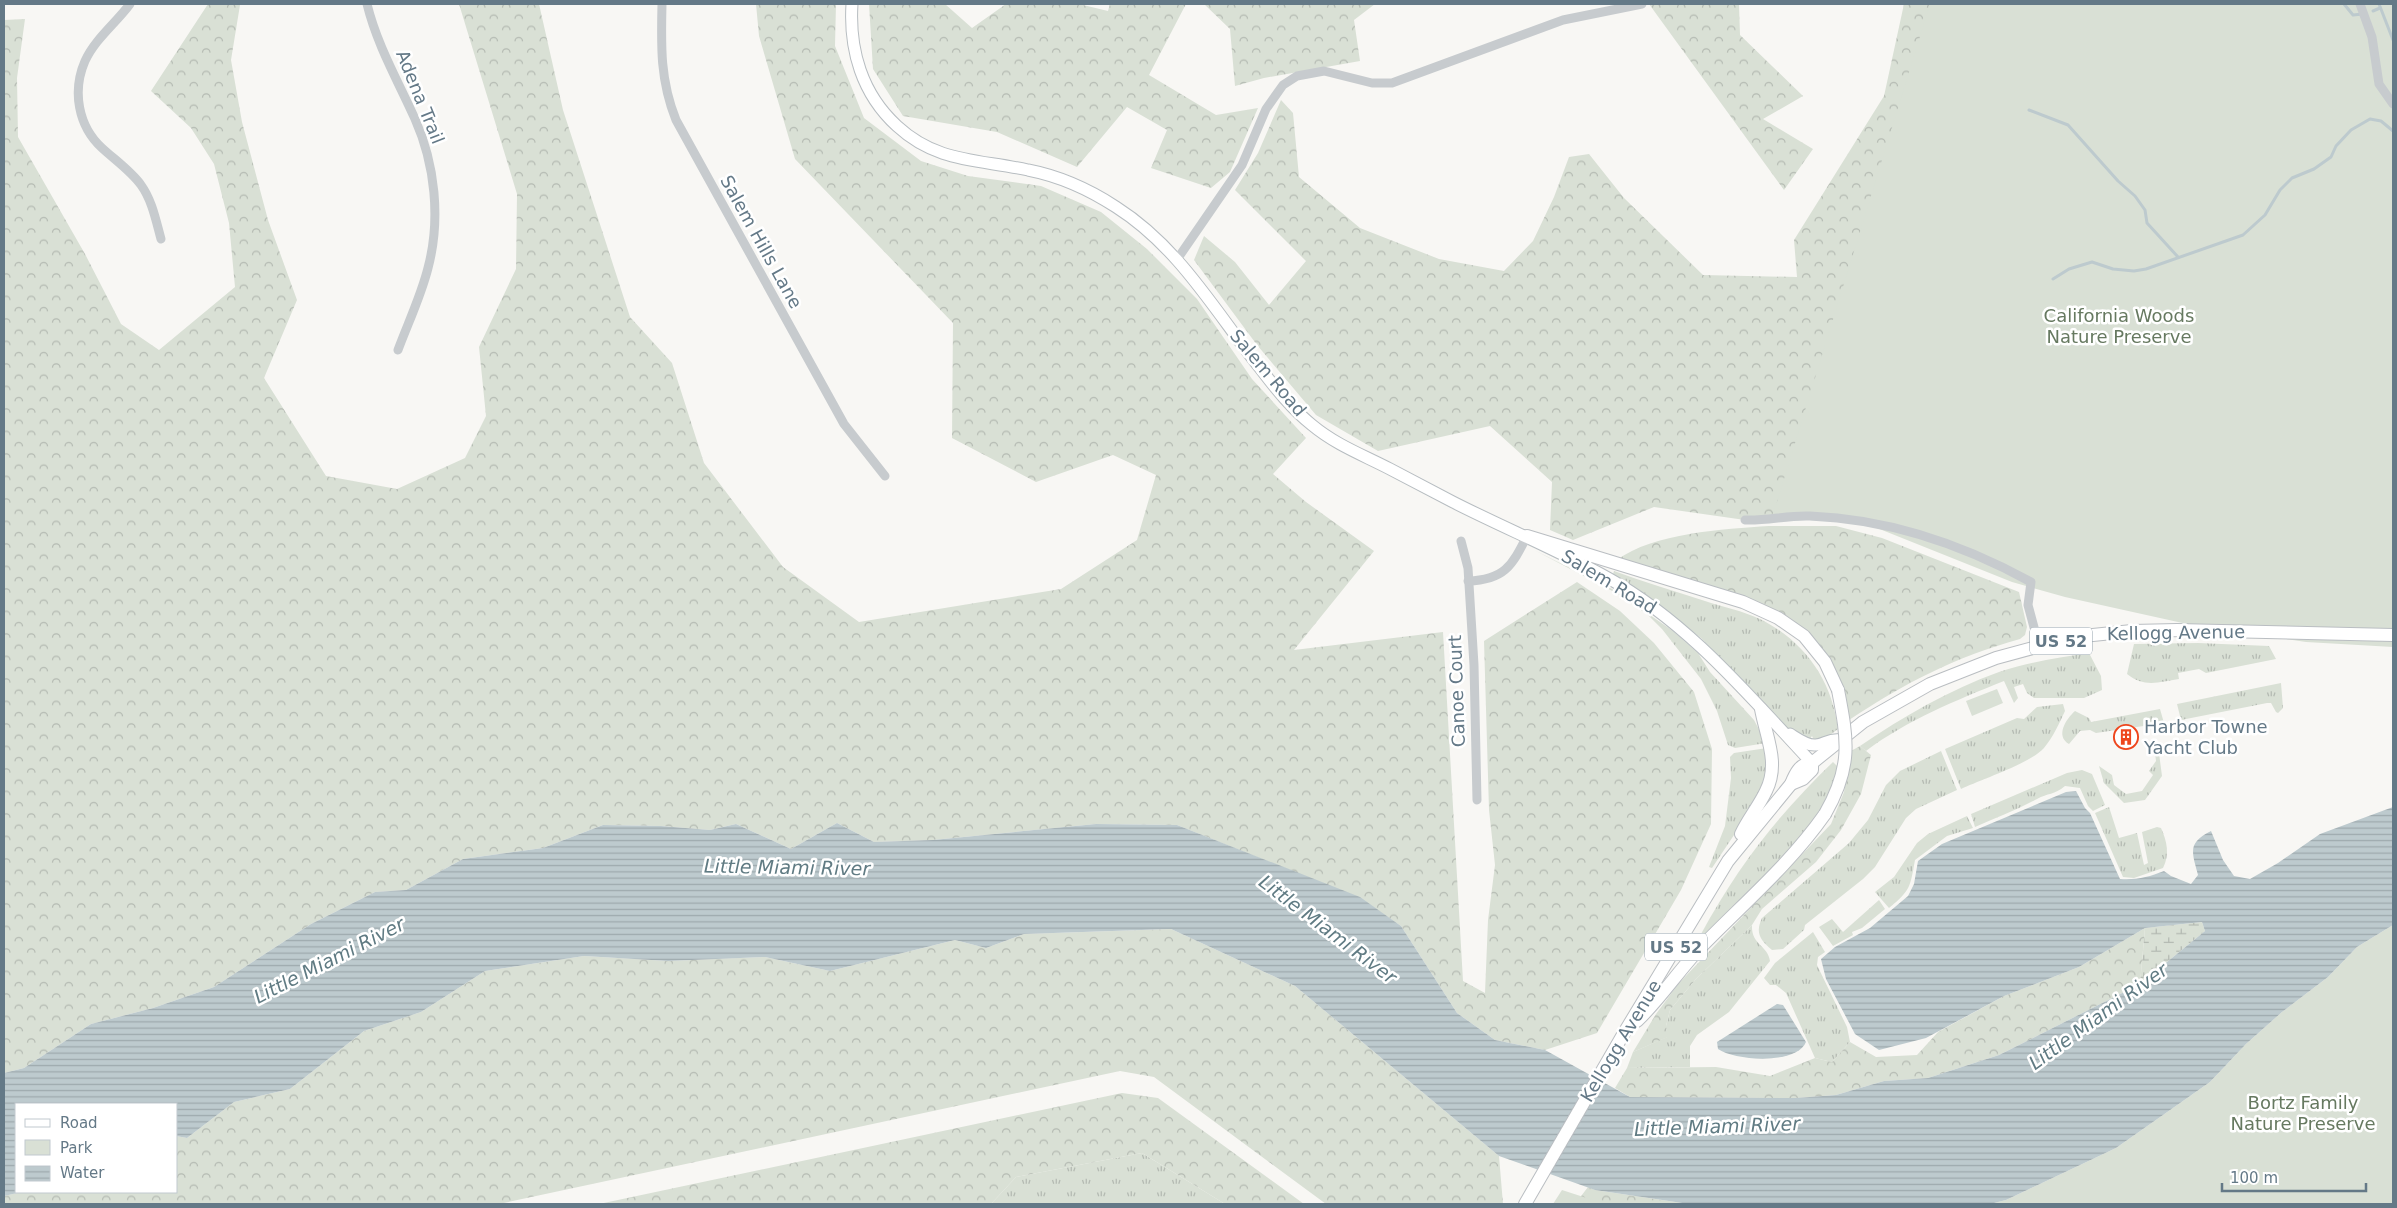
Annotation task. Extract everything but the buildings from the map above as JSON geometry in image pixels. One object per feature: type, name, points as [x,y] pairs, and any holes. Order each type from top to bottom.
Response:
[{"type":"main road","points":[[1527,536],[1743,602],[1778,618],[1804,636],[1825,662],[1838,690],[1847,744],[1845,764],[1836,796],[1825,814],[1795,852],[1702,946],[1653,1006],[1624,1033]]},
{"type":"main road","name":"Kellogg Avenue","points":[[1525,1204],[1624,1033],[1728,861],[1791,784],[1796,772],[1882,709],[1930,684],[1975,665],[2073,637],[2132,631],[2186,630],[2393,635]]},
{"type":"main road","points":[[1728,861],[1742,831],[1767,791],[1770,779],[1772,757],[1761,709]]},
{"type":"street","points":[[130,4],[86,60],[78,84],[78,100],[84,124],[91,136],[142,186],[149,200],[161,239]]},
{"type":"street","name":"Adena Trail","points":[[366,4],[385,55],[415,120],[424,145],[434,195],[433,244],[428,267],[398,350]]},
{"type":"street","name":"Salem Hills Lane","points":[[662,4],[661,63],[664,86],[676,120],[844,424],[885,476]]},
{"type":"street","name":"Salem Road","points":[[852,4],[852,39],[859,70],[876,102],[899,128],[932,150],[948,156],[966,161],[1026,169],[1088,190],[1132,218],[1178,258],[1278,391],[1311,424],[1347,449],[1527,536],[1609,578],[1643,600],[1703,648],[1812,762]]},
{"type":"street","points":[[1178,258],[1242,165],[1266,109],[1283,84],[1290,79],[1309,72],[1324,70],[1372,84],[1392,83],[1563,20],[1642,4]]},
{"type":"street","points":[[2360,4],[2372,37],[2379,84],[2393,104]]},
{"type":"street","points":[[1745,520],[1808,516],[1870,522],[1939,539],[1972,552],[2031,582],[2027,595],[2028,605],[2039,646]]},
{"type":"street","points":[[1468,581],[1490,578],[1504,571],[1515,560],[1527,536]]},
{"type":"street","name":"Canoe Court","points":[[1461,541],[1465,552],[1474,665],[1477,800]]},
{"type":"street","name":"Salem Road","points":[[1778,727],[1808,744],[1817,745],[1834,738],[1840,740]]},
{"type":"green space","points":[[208,4],[240,5],[231,60],[242,122],[268,220],[297,300],[264,378],[326,476],[397,489],[465,458],[486,416],[479,347],[516,269],[517,194],[459,4],[539,4],[563,110],[630,317],[672,363],[704,463],[783,567],[859,622],[1061,589],[1137,540],[1156,475],[1113,455],[1036,482],[952,438],[953,323],[795,159],[759,36],[756,4],[836,4],[835,46],[864,118],[921,161],[968,176],[1041,186],[1101,212],[1147,249],[1197,299],[1252,379],[1306,438],[1273,474],[1306,502],[1374,551],[1294,650],[1443,632],[1463,981],[1485,993],[1488,920],[1495,865],[1489,810],[1484,641],[1577,582],[1620,611],[1654,643],[1694,692],[1712,749],[1711,824],[1681,890],[1597,1033],[1545,1050],[1495,1040],[1457,1013],[1401,926],[1360,898],[1177,825],[1096,824],[933,840],[874,842],[837,823],[791,849],[736,824],[710,830],[661,826],[603,825],[543,848],[463,859],[406,890],[375,892],[311,924],[214,987],[153,1008],[91,1024],[24,1068],[4,1073],[4,20],[25,19],[17,78],[18,137],[85,254],[121,324],[159,350],[235,287],[229,223],[214,164],[191,128],[151,91]]},
{"type":"green space","points":[[869,4],[945,4],[972,28],[1006,4],[1079,4],[1108,11],[1110,4],[1186,4],[1149,75],[1216,115],[1258,108],[1230,172],[1211,188],[1151,168],[1167,130],[1127,107],[1077,167],[997,132],[903,116],[873,69]]},
{"type":"green space","points":[[1204,4],[1375,4],[1354,20],[1360,61],[1264,78],[1235,86],[1230,29]]},
{"type":"green space","points":[[1649,4],[1739,4],[1740,35],[1803,96],[1763,119],[1813,149],[1784,190]]},
{"type":"green space","points":[[1904,4],[2393,4],[1972,552],[1840,518],[1745,520],[1654,507],[1573,540],[1550,530],[1552,482],[1490,426],[1378,451],[1316,415],[1257,345],[1194,260],[1204,236],[1235,262],[1269,305],[1306,261],[1235,190],[1258,153],[1281,100],[1293,113],[1299,177],[1360,228],[1439,259],[1504,271],[1533,241],[1554,197],[1569,157],[1589,154],[1624,198],[1703,275],[1797,277],[1794,240],[1884,96]]},
{"type":"green space","name":"California Woods Nature Preserve","points":[[1930,4],[2393,4],[2393,647],[2306,642],[2187,624],[2065,597],[2012,582],[1877,528],[1845,522],[1772,518]]},
{"type":"green space","points":[[1769,526],[1836,526],[1882,538],[2019,592],[2027,627],[2025,635],[2020,639],[1974,654],[1931,672],[1890,694],[1849,720],[1832,670],[1777,612],[1741,595],[1617,560],[1632,551],[1669,538],[1711,531]]},
{"type":"green space","points":[[1534,550],[1614,590],[1673,631],[1698,653],[1710,672],[1754,720],[1766,743],[1735,748],[1728,745],[1717,711],[1701,679],[1662,629],[1648,615],[1618,594]]},
{"type":"green space","points":[[1614,571],[1747,614],[1776,628],[1803,651],[1823,679],[1835,711],[1838,729],[1826,738],[1814,740],[1812,736],[1809,740],[1797,736],[1785,727],[1701,638],[1645,594],[1613,574]]},
{"type":"green space","points":[[2198,643],[2269,646],[2276,659],[2206,673],[2199,669],[2178,673],[2179,679],[2152,683],[2139,681],[2127,674],[2134,644]]},
{"type":"green space","points":[[2089,653],[2101,676],[2102,690],[2084,698],[2034,698],[2027,693],[2023,684],[2014,687],[2018,698],[2014,703],[2004,681],[1950,703],[1915,720],[1866,751],[1860,746],[1927,704],[1980,679],[2021,666]]},
{"type":"green space","points":[[2281,683],[2283,708],[2278,713],[2271,703],[2267,703],[2181,720],[2177,704]]},
{"type":"green space","points":[[1997,689],[2003,703],[1972,716],[1966,701]]},
{"type":"green space","points":[[2063,704],[2065,711],[2058,726],[2044,748],[2037,754],[2017,765],[1961,789],[1945,749],[2017,718],[2024,719],[2037,707]]},
{"type":"green space","points":[[2160,709],[2164,723],[2096,733],[2090,730],[2080,731],[2069,744],[2063,737],[2062,732],[2065,723],[2075,711],[2089,718],[2091,722]]},
{"type":"green space","points":[[1860,746],[1871,755],[1861,794],[1841,830],[1816,862],[1762,909],[1752,925],[1696,979],[1670,1010],[1666,1026],[1668,1037],[1633,1052],[1656,1014],[1679,983],[1831,824],[1844,792],[1851,751]]},
{"type":"green space","points":[[1767,748],[1769,771],[1758,799],[1712,868],[1709,867],[1725,826],[1731,778],[1730,757],[1734,753]]},
{"type":"green space","points":[[1941,751],[1957,790],[1916,809],[1906,818],[1875,867],[1863,879],[1805,925],[1804,930],[1783,949],[1772,950],[1764,943],[1759,932],[1762,918],[1849,843],[1868,820],[1886,785],[1900,771]]},
{"type":"green space","points":[[2155,753],[2159,753],[2162,776],[2145,800],[2124,803],[2104,783],[2099,766],[2112,775],[2114,785],[2126,794],[2142,791],[2153,775],[2149,771],[2156,761]]},
{"type":"green space","points":[[1833,762],[1838,767],[1833,783],[1823,807],[1810,829],[1705,937],[1701,934],[1744,864],[1776,822]]},
{"type":"green space","points":[[2082,770],[2092,774],[2105,805],[2093,811],[2088,806],[2080,788],[2065,786],[2058,791],[1975,827],[1971,814],[2067,773]]},
{"type":"green space","points":[[2109,807],[2119,838],[2137,833],[2144,865],[2148,863],[2142,832],[2157,827],[2161,828],[2167,848],[2163,868],[2134,878],[2123,877],[2095,813]]},
{"type":"green space","points":[[1967,816],[1973,828],[1947,836],[1915,860],[1906,892],[1889,908],[1875,892],[1894,877],[1917,843],[1928,834]]},
{"type":"green space","points":[[1879,900],[1885,909],[1862,928],[1852,932],[1853,935],[1833,946],[1819,927],[1832,919],[1843,932]]},
{"type":"green space","points":[[2202,922],[2205,931],[2140,984],[2145,928]]},
{"type":"green space","points":[[1752,925],[1754,937],[1766,951],[1770,961],[1729,1012],[1697,1035],[1690,1046],[1690,1067],[1627,1068],[1633,1052],[1667,1037],[1666,1026],[1670,1010],[1696,979]]},
{"type":"green space","name":"Bortz Family Nature Preserve","points":[[2393,925],[2393,1204],[1990,1204],[2006,1200],[2116,1148],[2210,1082],[2246,1044],[2282,1012],[2328,977],[2357,947]]},
{"type":"green space","points":[[2145,928],[2140,984],[1999,1055],[1928,1078],[1884,1081],[1836,1095],[1796,1098],[1630,1097],[1615,1088],[1627,1068],[1716,1067],[1770,1076],[1815,1058],[1832,1062],[1850,1042],[1876,1057],[1917,1055],[1938,1032],[2004,996],[2079,967]]},
{"type":"green space","points":[[1171,929],[1295,986],[1499,1156],[1503,1204],[1326,1204],[1154,1077],[1120,1071],[499,1204],[4,1204],[4,1196],[18,1193],[178,1193],[178,1136],[187,1138],[234,1102],[290,1089],[364,1031],[421,1012],[485,971],[584,956],[668,961],[765,957],[830,971],[955,940],[986,948],[1024,934]]},
{"type":"green space","points":[[1813,932],[1825,952],[1818,957],[1817,965],[1847,1027],[1850,1042],[1832,1062],[1815,1058],[1786,993],[1776,985],[1770,985],[1764,978],[1775,963]]},
{"type":"green space","points":[[1122,1093],[1158,1098],[1304,1204],[1225,1204],[1142,1153],[1016,1177],[991,1204],[599,1204]]},
{"type":"green space","points":[[1142,1153],[1225,1204],[991,1204],[1016,1177]]},
{"type":"green space","points":[[1588,1187],[1595,1190],[1689,1204],[1575,1204]]},
{"type":"green space","points":[[1562,1190],[1605,1204],[1553,1204]]},
{"type":"water","name":"Little Miami River","points":[[2076,791],[2085,808],[2090,813],[2120,879],[2143,878],[2164,871],[2191,884],[2198,875],[2193,849],[2203,835],[2211,831],[2223,860],[2234,876],[2250,879],[2278,863],[2320,834],[2393,807],[2393,925],[2357,947],[2328,977],[2282,1012],[2246,1044],[2210,1082],[2116,1148],[2006,1200],[1990,1204],[1689,1204],[1595,1190],[1499,1156],[1295,986],[1171,929],[1024,934],[986,948],[955,940],[830,971],[765,957],[668,961],[584,956],[485,971],[421,1012],[364,1031],[290,1089],[234,1102],[187,1138],[178,1136],[178,1103],[15,1103],[15,1193],[18,1193],[4,1196],[4,1073],[24,1068],[91,1024],[153,1008],[214,987],[311,924],[375,892],[406,890],[463,859],[543,848],[603,825],[661,826],[710,830],[736,824],[791,849],[837,823],[874,842],[933,840],[1096,824],[1177,825],[1360,897],[1401,926],[1457,1013],[1495,1040],[1545,1050],[1630,1097],[1796,1098],[1836,1095],[1884,1081],[1928,1078],[1999,1055],[2140,984],[2205,931],[2202,922],[2145,928],[2079,967],[2004,996],[1926,1038],[1879,1050],[1855,1034],[1826,979],[1821,959],[1835,947],[1870,928],[1908,896],[1914,884],[1918,861],[1942,844],[2066,792]]},
{"type":"water","points":[[1777,1004],[1783,1005],[1806,1042],[1800,1049],[1791,1054],[1765,1059],[1738,1056],[1718,1049],[1717,1042]]},
{"type":"waterway","points":[[2344,4],[2353,15],[2363,14]]},
{"type":"waterway","points":[[2379,4],[2393,40]]},
{"type":"waterway","points":[[2373,11],[2380,8]]},
{"type":"waterway","points":[[2029,110],[2068,125],[2118,181],[2135,196],[2145,210],[2147,223],[2178,257]]},
{"type":"waterway","points":[[2053,279],[2069,269],[2092,262],[2113,269],[2134,271],[2146,269],[2243,235],[2265,215],[2280,190],[2292,178],[2314,169],[2331,157],[2336,146],[2351,130],[2370,119],[2381,121],[2393,131]]},
{"type":"place","name":"Harbor Towne Yacht Club","points":[[2126,737]]}]
